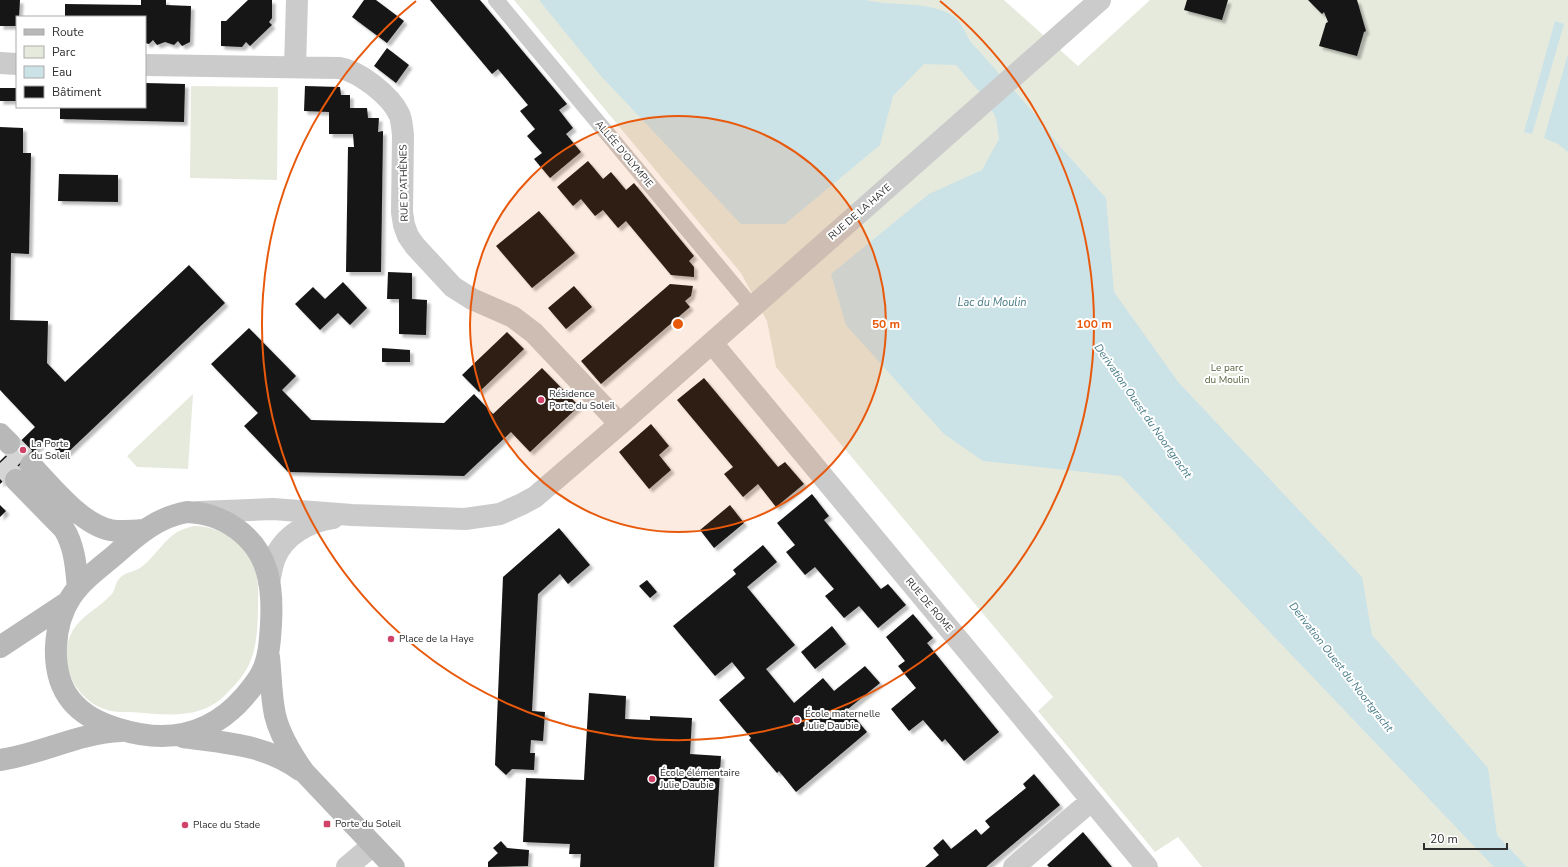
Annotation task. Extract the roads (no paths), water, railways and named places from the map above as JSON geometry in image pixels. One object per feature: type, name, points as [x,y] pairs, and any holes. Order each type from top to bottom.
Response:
[{"type":"street","points":[[295,67],[297,0]]},
{"type":"street","name":"RUE DE LA HAYE","points":[[620,424],[1100,0]]},
{"type":"street","points":[[0,63],[16,64]]},
{"type":"street","name":"RUE D'ATHÈNES","points":[[146,65],[295,67],[347,70],[364,79],[393,104],[398,114],[403,135],[402,204],[404,225],[414,246],[453,287],[472,299],[513,317],[534,333],[620,424]]},
{"type":"street","name":"RUE DE ROME","points":[[712,343],[1147,867]]},
{"type":"street","points":[[0,648],[73,595],[144,530],[169,516],[187,512],[273,510],[352,515],[465,519],[500,514],[535,497],[620,424]]},
{"type":"street","points":[[144,530],[114,530],[94,523],[24,472],[67,534],[71,543],[75,561],[73,595],[60,622],[57,642],[58,672],[63,690],[73,704],[87,714],[106,724],[126,731],[147,736],[176,736],[246,746],[283,758],[304,772]]},
{"type":"street","points":[[196,512],[217,517],[226,521],[243,534],[262,560],[269,582],[271,605],[269,647],[275,715],[284,738],[304,772],[394,867]]},
{"type":"street","points":[[269,582],[275,556],[296,532],[322,520],[352,515]]},
{"type":"street","points":[[176,736],[188,734],[209,725],[234,708],[252,688],[260,675],[265,665],[269,647]]},
{"type":"street","points":[[0,760],[35,752],[97,734],[126,731]]},
{"type":"street","points":[[1014,867],[1091,801]]},
{"type":"street","points":[[347,867],[373,845]]},
{"type":"lane","name":"ALLÉE D'OLYMPIE","points":[[496,0],[752,307]]},
{"type":"water","name":"Lac du Moulin","points":[[539,0],[866,0],[933,8],[943,11],[956,18],[963,27],[970,41],[1041,121],[1057,143],[1106,198],[1114,292],[1179,383],[1362,577],[1372,635],[1488,768],[1497,835],[1527,867],[1494,867],[1121,476],[983,461],[944,434],[846,325],[831,274],[929,194],[982,170],[999,139],[996,118],[986,99],[956,65],[924,64],[893,96],[880,145],[785,224],[741,224],[600,75]]},
{"type":"water","points":[[1555,21],[1564,24],[1532,134],[1524,132]]},
{"type":"water","points":[[1568,54],[1568,152],[1558,144],[1544,138]]},
{"type":"tunnel","points":[[9,443],[31,465]]},
{"type":"tunnel","points":[[0,463],[16,480]]},
{"type":"place","name":"Résidence Porte du Soleil","points":[[541,400]]},
{"type":"place","name":"La Porte du Soleil","points":[[23,450]]},
{"type":"place","name":"Place de la Haye","points":[[391,639]]},
{"type":"place","name":"École maternelle Julie Daubie","points":[[797,720]]},
{"type":"place","name":"École élémentaire Julie Daubie","points":[[652,779]]},
{"type":"place","name":"Porte du Soleil","points":[[327,824]]},
{"type":"place","name":"Place du Stade","points":[[185,825]]},
{"type":"park label","name":"Le parc du Moulin","points":[[1227,374]]},
{"type":"water label","name":"Derivation Ouest du Noortgracht","points":[[1143,411]]},
{"type":"water label","name":"Derivation Ouest du Noortgracht","points":[[1341,667]]}]
